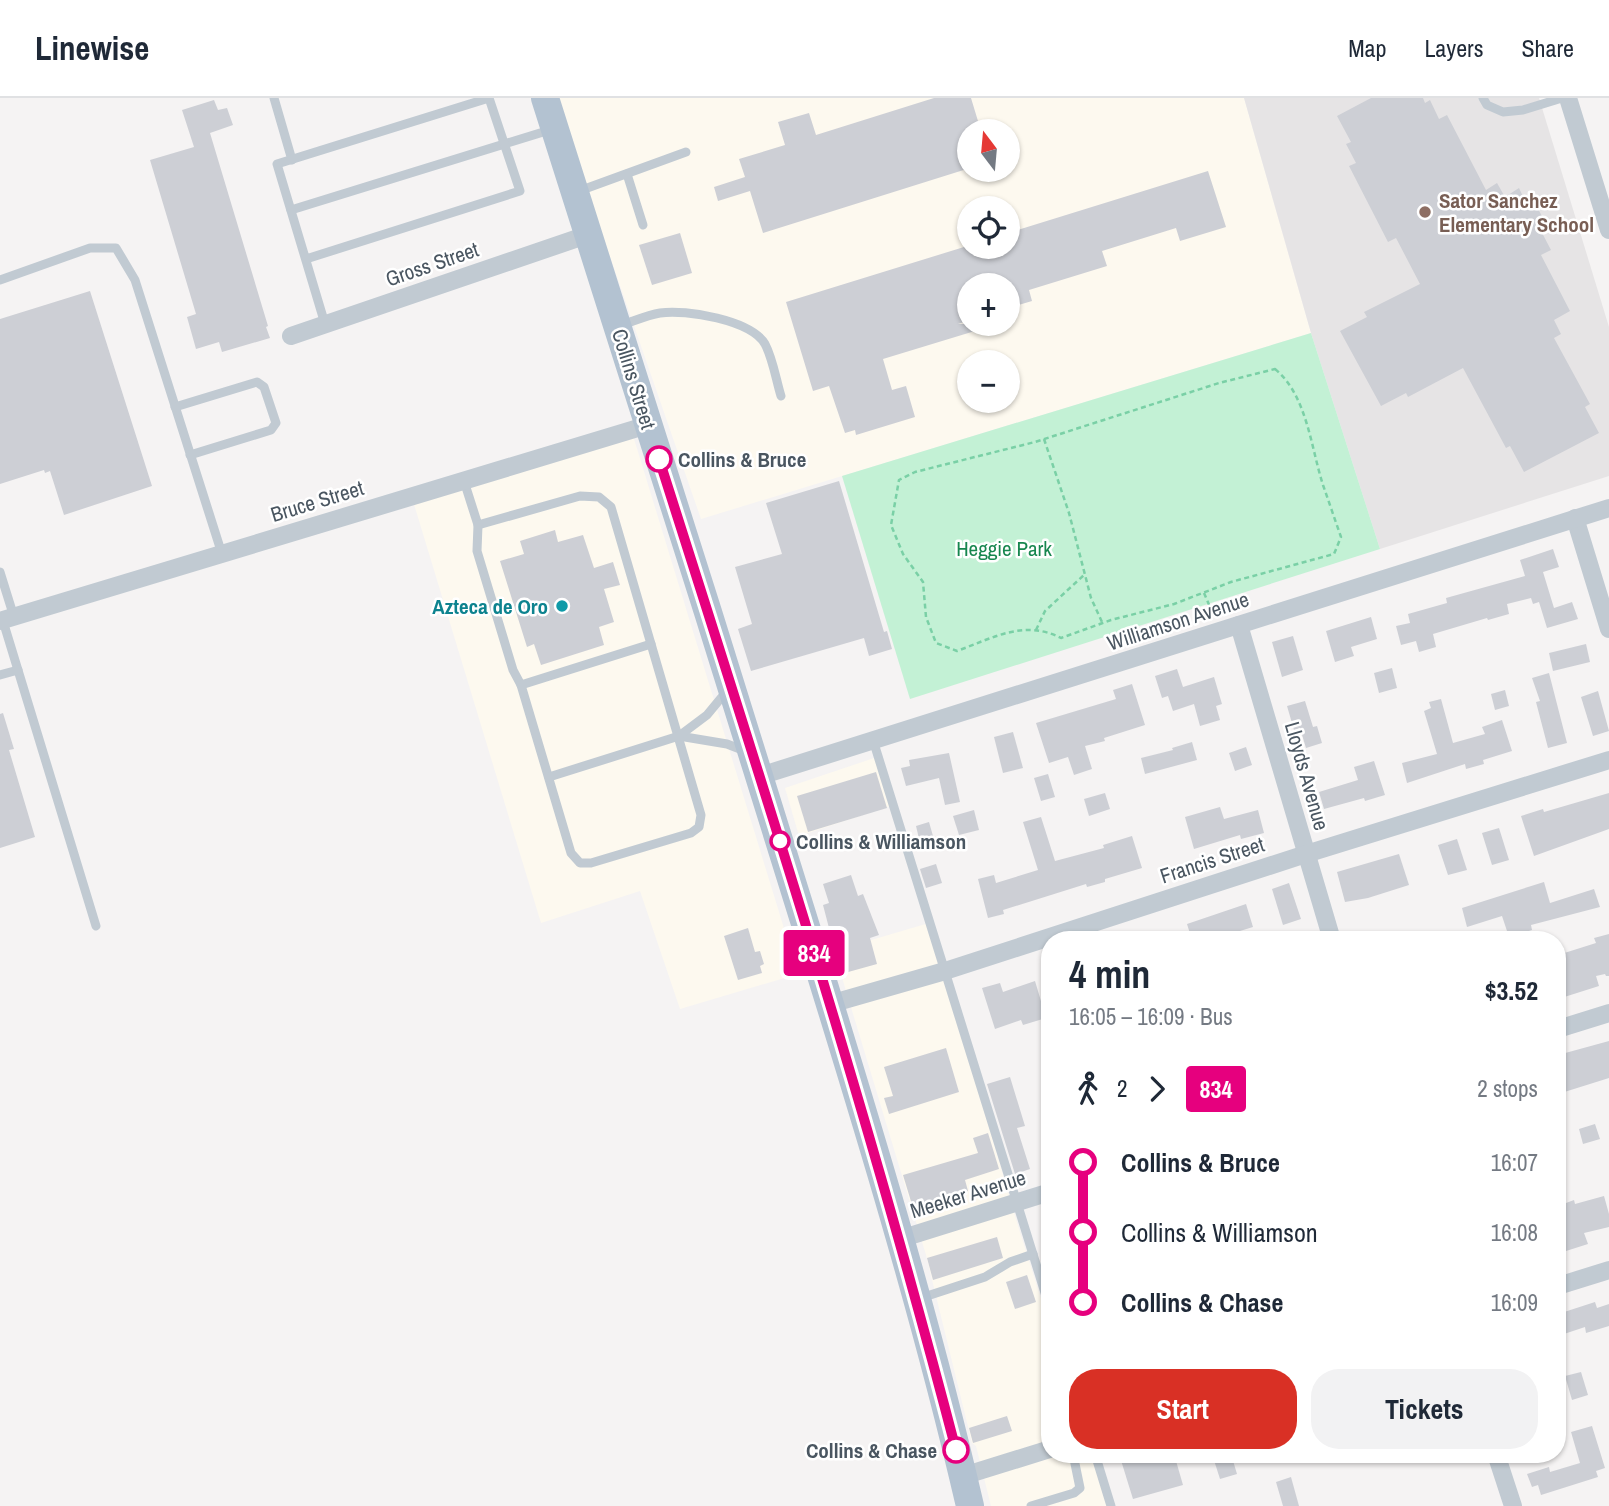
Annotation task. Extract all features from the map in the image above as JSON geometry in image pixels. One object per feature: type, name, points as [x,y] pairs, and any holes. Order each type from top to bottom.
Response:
[{"type":"main road","name":"Collins Street","points":[[545,98],[732,685],[830,1004],[900,1239],[970,1506]]},
{"type":"street","points":[[1570,99],[1609,230]]},
{"type":"street","name":"Gross Street","points":[[290,336],[587,235]]},
{"type":"street","name":"Bruce Street","points":[[6,620],[648,425]]},
{"type":"street","name":"Williamson Avenue","points":[[757,765],[873,740],[1609,508]]},
{"type":"street","points":[[1575,519],[1609,629]]},
{"type":"street","name":"Lloyds Avenue","points":[[1239,625],[1329,931]]},
{"type":"street","name":"Francis Street","points":[[1068,931],[1609,760]]},
{"type":"street","name":"Francis Street","points":[[830,1004],[1041,940]]},
{"type":"street","points":[[1566,1026],[1609,1013]]},
{"type":"street","name":"Meeker Avenue","points":[[900,1239],[1041,1195]]},
{"type":"street","points":[[1566,1283],[1609,1270]]},
{"type":"street","points":[[963,1476],[1041,1451]]},
{"type":"street","points":[[1499,1463],[1513,1506]]},
{"type":"lane","points":[[274,98],[292,160]]},
{"type":"lane","points":[[306,258],[520,191],[489,98],[277,164],[325,324]]},
{"type":"lane","points":[[1483,98],[1487,105],[1503,112],[1570,99]]},
{"type":"lane","points":[[290,210],[554,129]]},
{"type":"lane","points":[[574,192],[686,152]]},
{"type":"lane","points":[[627,174],[643,225]]},
{"type":"lane","points":[[0,280],[90,248],[116,248],[135,279],[222,554]]},
{"type":"lane","points":[[617,327],[660,313],[686,313],[724,320],[754,332],[765,344],[782,396]]},
{"type":"lane","points":[[175,407],[257,382],[264,387],[276,423],[271,430],[190,455]]},
{"type":"lane","points":[[464,481],[478,525],[477,551],[513,670],[521,685],[571,853],[580,863],[591,863],[691,833],[699,827],[701,815],[611,507],[598,497],[580,496],[478,525]]},
{"type":"lane","points":[[0,572],[6,620],[18,670],[96,926]]},
{"type":"lane","points":[[521,685],[651,644]]},
{"type":"lane","points":[[0,675],[18,670]]},
{"type":"lane","points":[[549,777],[679,736],[707,715],[732,685]]},
{"type":"lane","points":[[679,736],[727,744],[757,765]]},
{"type":"lane","points":[[873,740],[1041,1280]]},
{"type":"lane","points":[[916,1299],[985,1277],[1010,1262],[1033,1254]]},
{"type":"lane","points":[[1031,1506],[1074,1493],[1080,1488],[1075,1463]]},
{"type":"lane","points":[[1098,1463],[1111,1506]]},
{"type":"path","points":[[1275,369],[1285,378],[1309,427],[1322,483],[1341,537],[1334,554],[1231,582],[1174,604],[1061,638],[1047,630],[1015,629],[957,651],[936,643],[926,617],[923,582],[903,554],[891,525],[899,481],[915,472],[1044,439],[1219,383],[1275,369]]},
{"type":"path","points":[[1044,439],[1069,513],[1091,598],[1102,624]]},
{"type":"path","points":[[1036,630],[1045,611],[1085,574]]},
{"type":"path","points":[[1206,592],[1214,618]]},
{"type":"shaded area","points":[[555,98],[1244,98],[1311,333],[701,519]]},
{"type":"shaded area","name":"Sator Sanchez Elementary School","points":[[1244,98],[1539,98],[1609,327],[1609,476],[1380,549],[1311,333]]},
{"type":"shaded area","points":[[631,429],[798,974],[680,1009],[640,891],[541,923],[410,491]]},
{"type":"shaded area","points":[[877,757],[893,805],[799,836],[785,788]]},
{"type":"shaded area","points":[[929,923],[1041,1299],[1041,1463],[1094,1463],[1107,1506],[991,1506],[976,1446],[972,1443],[926,1255],[834,951]]},
{"type":"green space","name":"Heggie Park","points":[[1311,333],[1380,549],[910,699],[842,476]]},
{"type":"building","points":[[934,98],[971,98],[977,119],[957,119],[957,172],[763,233],[750,191],[718,201],[714,187],[745,177],[739,159],[785,145],[778,122],[809,113],[816,135]]},
{"type":"building","points":[[1371,98],[1423,98],[1425,103],[1430,100],[1439,119],[1447,115],[1486,190],[1497,183],[1505,197],[1519,188],[1526,203],[1533,199],[1547,226],[1540,229],[1551,250],[1541,255],[1570,311],[1554,320],[1561,334],[1554,338],[1590,404],[1585,407],[1599,433],[1524,472],[1510,446],[1506,448],[1463,368],[1408,397],[1406,393],[1381,406],[1340,331],[1367,317],[1364,312],[1420,284],[1396,238],[1388,242],[1349,166],[1356,163],[1346,144],[1351,142],[1337,116]]},
{"type":"building","points":[[214,100],[218,110],[227,108],[233,125],[210,133],[270,338],[222,352],[219,342],[196,349],[187,317],[196,314],[150,160],[194,147],[182,110]]},
{"type":"building","points":[[1208,171],[1226,227],[1180,241],[1176,228],[1102,251],[1107,266],[1029,290],[1032,301],[1020,304],[1020,273],[957,273],[958,336],[883,359],[892,390],[906,386],[915,417],[856,435],[855,430],[845,433],[829,386],[813,391],[786,302],[957,249],[957,259],[1020,259],[1020,229]]},
{"type":"building","points":[[680,233],[692,273],[652,285],[639,245]]},
{"type":"building","points":[[90,291],[152,486],[64,515],[50,471],[45,473],[44,470],[0,484],[0,319]]},
{"type":"building","points":[[839,481],[884,632],[887,631],[892,649],[869,656],[864,638],[751,671],[738,629],[752,624],[735,567],[782,554],[766,503]]},
{"type":"building","name":"Azteca de Oro","points":[[555,530],[558,542],[583,535],[594,568],[613,562],[620,585],[604,589],[614,622],[599,627],[604,645],[541,665],[534,644],[527,647],[500,561],[524,554],[520,541]]},
{"type":"building","points":[[1553,549],[1559,567],[1543,572],[1554,608],[1572,602],[1578,619],[1547,628],[1539,602],[1533,604],[1531,598],[1507,604],[1509,614],[1433,634],[1436,647],[1419,652],[1416,641],[1401,645],[1396,626],[1410,623],[1408,614],[1447,603],[1446,598],[1525,576],[1520,560]]},
{"type":"building","points":[[1371,617],[1377,639],[1351,647],[1354,656],[1335,662],[1326,631]]},
{"type":"building","points":[[1293,636],[1303,670],[1282,677],[1272,642]]},
{"type":"building","points":[[1586,644],[1590,662],[1553,671],[1549,653]]},
{"type":"building","points":[[1392,668],[1397,688],[1379,693],[1374,673]]},
{"type":"building","points":[[1177,669],[1183,687],[1214,677],[1222,704],[1216,706],[1220,720],[1200,726],[1194,704],[1173,711],[1168,696],[1162,698],[1155,676]]},
{"type":"building","points":[[1549,673],[1567,743],[1548,748],[1536,702],[1540,701],[1532,678]]},
{"type":"building","points":[[1132,684],[1145,725],[1085,746],[1092,769],[1074,775],[1068,757],[1049,763],[1036,723],[1116,699],[1113,690]]},
{"type":"building","points":[[1505,690],[1509,706],[1495,710],[1491,694]]},
{"type":"building","points":[[1598,691],[1609,731],[1593,736],[1581,697]]},
{"type":"building","points":[[1441,699],[1453,743],[1485,734],[1482,727],[1502,720],[1512,751],[1483,760],[1484,764],[1466,769],[1465,764],[1407,783],[1402,763],[1437,754],[1424,711],[1431,708],[1429,702]]},
{"type":"building","points":[[1305,701],[1313,727],[1317,726],[1322,743],[1306,748],[1300,728],[1294,730],[1287,706]]},
{"type":"building","points":[[3,713],[14,749],[9,750],[35,837],[0,848],[0,714]]},
{"type":"building","points":[[1013,732],[1023,768],[1003,773],[994,737]]},
{"type":"building","points":[[1192,742],[1197,760],[1145,774],[1141,758]]},
{"type":"building","points":[[1246,747],[1252,765],[1235,771],[1229,753]]},
{"type":"building","points":[[949,753],[960,802],[945,805],[939,778],[906,786],[901,768],[910,766],[909,760]]},
{"type":"building","points":[[1374,761],[1385,795],[1324,809],[1319,792],[1358,780],[1354,767]]},
{"type":"building","points":[[876,772],[887,808],[808,832],[797,796]]},
{"type":"building","points":[[1048,774],[1055,797],[1041,801],[1034,778]]},
{"type":"building","points":[[1105,793],[1110,809],[1089,816],[1084,799]]},
{"type":"building","points":[[1609,793],[1609,829],[1534,856],[1521,816]]},
{"type":"building","points":[[1220,807],[1224,819],[1258,810],[1264,833],[1241,839],[1240,835],[1194,849],[1185,817]]},
{"type":"building","points":[[974,810],[979,830],[959,835],[953,816]]},
{"type":"building","points":[[1041,817],[1055,861],[1104,848],[1103,845],[1132,836],[1142,868],[1105,879],[1105,882],[1087,887],[1086,884],[1003,910],[1004,914],[988,918],[978,879],[994,875],[996,883],[1038,870],[1023,822]]},
{"type":"building","points":[[929,822],[935,843],[921,847],[916,826]]},
{"type":"building","points":[[1499,828],[1509,860],[1492,865],[1482,833]]},
{"type":"building","points":[[1457,839],[1467,870],[1448,875],[1438,845]]},
{"type":"building","points":[[1399,854],[1409,885],[1345,902],[1337,872]]},
{"type":"building","points":[[936,864],[942,883],[926,888],[920,869]]},
{"type":"building","points":[[851,875],[858,896],[863,894],[879,935],[870,938],[877,964],[841,974],[823,905],[829,903],[823,884]]},
{"type":"building","points":[[1544,882],[1550,903],[1594,889],[1600,907],[1531,925],[1532,930],[1529,931],[1507,931],[1502,916],[1467,927],[1462,908]]},
{"type":"building","points":[[1289,883],[1301,919],[1283,925],[1272,889]]},
{"type":"building","points":[[1246,904],[1253,927],[1240,931],[1189,931],[1187,924]]},
{"type":"building","points":[[748,928],[755,952],[760,951],[764,964],[760,966],[762,973],[738,980],[724,936]]},
{"type":"building","points":[[1609,934],[1609,976],[1596,976],[1599,986],[1566,996],[1566,952],[1596,943],[1594,938]]},
{"type":"building","points":[[1035,981],[1041,1001],[1041,1020],[1023,1025],[1021,1020],[995,1029],[982,988],[1000,983],[1003,992]]},
{"type":"building","points":[[1609,1041],[1609,1078],[1566,1091],[1566,1053]]},
{"type":"building","points":[[946,1048],[959,1092],[889,1114],[884,1098],[893,1096],[884,1067]]},
{"type":"building","points":[[1010,1077],[1025,1126],[1017,1128],[1030,1169],[1015,1174],[987,1084]]},
{"type":"building","points":[[1595,1124],[1600,1139],[1583,1144],[1579,1129]]},
{"type":"building","points":[[988,1133],[999,1169],[965,1180],[968,1191],[913,1208],[903,1175],[978,1153],[973,1138]]},
{"type":"building","points":[[1604,1196],[1609,1227],[1584,1233],[1588,1244],[1566,1251],[1566,1203],[1574,1200],[1575,1204]]},
{"type":"building","points":[[997,1237],[1003,1258],[933,1280],[927,1258]]},
{"type":"building","points":[[1027,1275],[1036,1302],[1015,1309],[1006,1282]]},
{"type":"building","points":[[1595,1302],[1597,1308],[1609,1304],[1609,1326],[1586,1333],[1585,1327],[1566,1333],[1566,1311]]},
{"type":"building","points":[[1581,1372],[1588,1395],[1572,1400],[1566,1376]]},
{"type":"building","points":[[1007,1416],[1012,1431],[973,1443],[969,1428]]},
{"type":"building","points":[[1592,1426],[1605,1468],[1596,1471],[1598,1477],[1541,1495],[1538,1485],[1532,1487],[1527,1474],[1549,1467],[1550,1472],[1580,1463],[1571,1432]]},
{"type":"building","points":[[1122,1463],[1177,1463],[1183,1485],[1133,1499]]},
{"type":"building","points":[[1215,1463],[1234,1463],[1237,1474],[1220,1479]]},
{"type":"building","points":[[1291,1477],[1299,1506],[1283,1506],[1276,1482]]},
{"type":"bus line","name":"834","points":[[659,459],[830,1004],[900,1239],[956,1450]]},
{"type":"place","name":"Sator Sanchez Elementary School","points":[[1425,212]]},
{"type":"place","name":"Collins & Bruce","points":[[659,459]]},
{"type":"place","name":"Azteca de Oro","points":[[562,606]]},
{"type":"place","name":"Collins & Williamson","points":[[780,841]]},
{"type":"place","name":"Collins & Chase","points":[[956,1450]]}]
